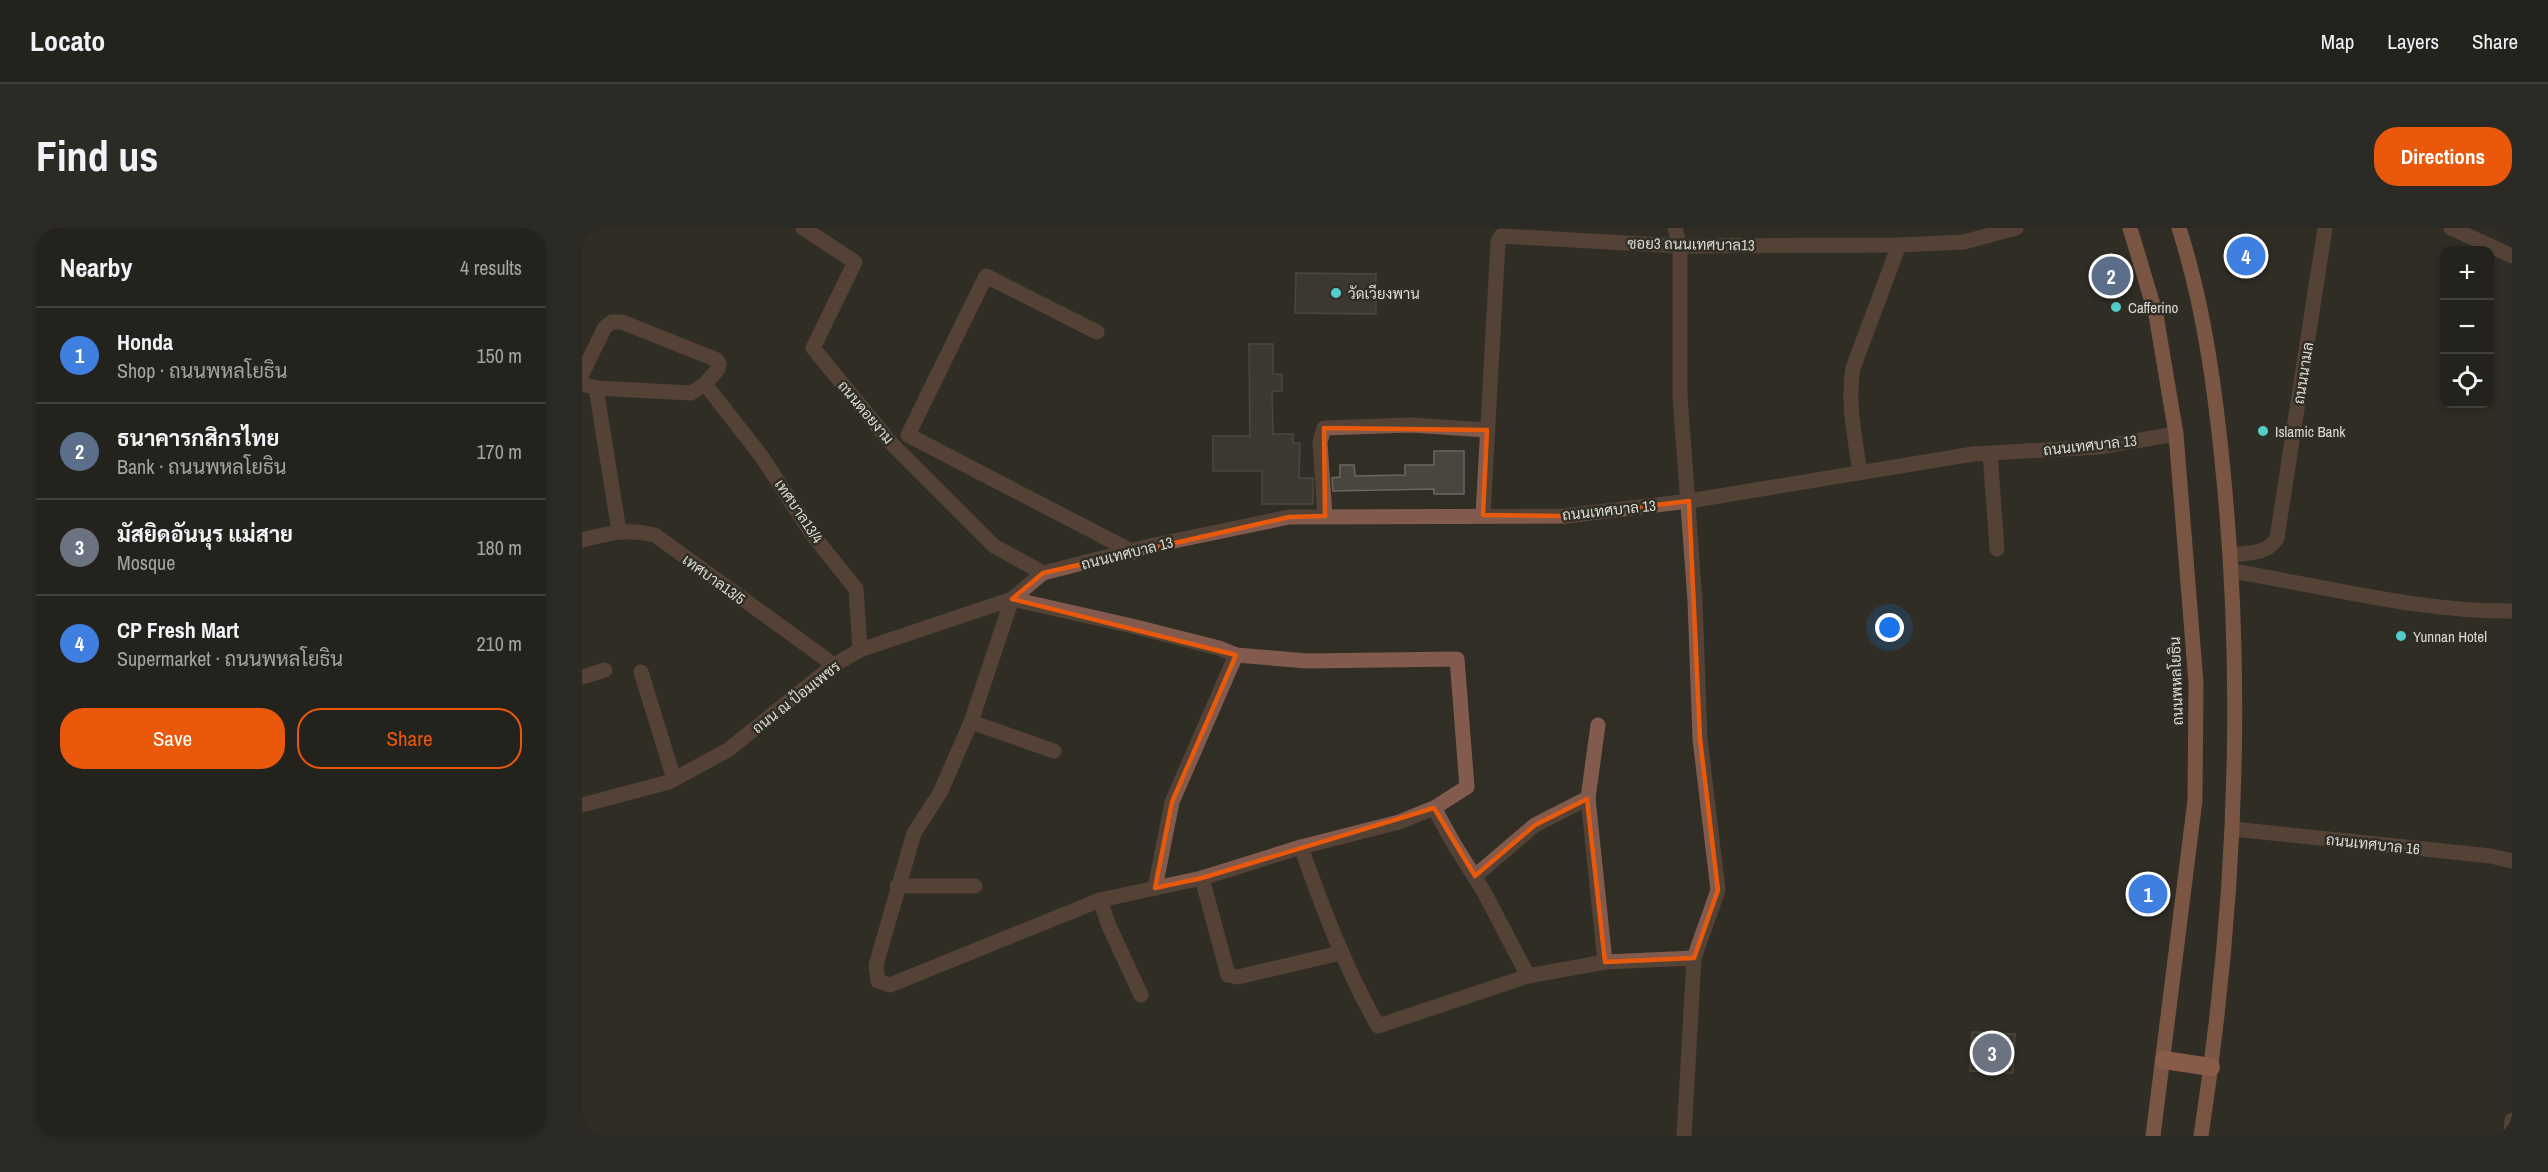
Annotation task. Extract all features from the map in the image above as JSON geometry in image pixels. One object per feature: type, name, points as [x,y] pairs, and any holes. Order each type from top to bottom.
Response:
[{"type":"highway","points":[[2164,1060],[2211,1067]]},
{"type":"main road","name":"ถนนพหลโยธิน","points":[[2130,228],[2156,315],[2176,434],[2196,683],[2195,800],[2153,1136]]},
{"type":"main road","points":[[2179,228],[2198,302],[2212,374],[2231,555],[2236,679],[2233,829],[2211,1067],[2201,1136]]},
{"type":"street","name":"ถนนดอยงาม","points":[[802,228],[855,262],[813,348],[891,443],[994,546],[1043,573]]},
{"type":"street","points":[[1675,228],[1680,246],[1680,396],[1689,501],[1700,739],[1718,890],[1694,958],[1684,1136]]},
{"type":"street","name":"ซอย3 ถนนเทศบาล13","points":[[1483,515],[1498,242],[1501,237],[1680,246],[1899,245],[1964,242],[2016,228]]},
{"type":"street","name":"ถนนนามล","points":[[2231,555],[2265,550],[2272,546],[2277,538],[2325,228]]},
{"type":"street","points":[[2451,228],[2512,256]]},
{"type":"street","points":[[1860,473],[1850,396],[1853,368],[1899,245]]},
{"type":"street","points":[[1097,332],[986,276],[908,435],[1133,552]]},
{"type":"street","points":[[582,374],[604,327],[612,322],[622,322],[717,360],[720,364],[705,384],[691,393],[589,386],[619,531]]},
{"type":"street","name":"เทศบาล13/4","points":[[705,384],[762,457],[812,534],[856,589],[860,650]]},
{"type":"street","points":[[1325,516],[1320,442],[1323,428],[1411,425],[1487,430]]},
{"type":"street","name":"ถนนเทศบาล 13","points":[[1043,573],[1150,546],[1289,517],[1564,516],[1689,501],[1990,453],[2099,447],[2176,434]]},
{"type":"street","points":[[1990,453],[1997,549]]},
{"type":"street","name":"เทศบาล13/5","points":[[582,540],[619,531],[636,531],[655,536],[834,665]]},
{"type":"street","points":[[2232,571],[2422,605],[2512,611]]},
{"type":"street","name":"ถนน ณ ป้อมเพชร","points":[[582,805],[674,779],[728,750],[834,665],[860,650],[1012,599],[1043,573]]},
{"type":"street","points":[[1012,599],[1165,634],[1236,655],[1307,661],[1457,659],[1467,787],[1434,808],[1399,822],[1301,847],[1202,878],[1100,900],[890,985],[878,981],[876,965],[897,885],[914,833],[940,793],[970,722],[1012,599]]},
{"type":"street","points":[[1155,888],[1172,802],[1236,655]]},
{"type":"street","points":[[582,677],[605,670]]},
{"type":"street","points":[[641,672],[674,779]]},
{"type":"street","points":[[970,722],[1054,751]]},
{"type":"street","points":[[1598,725],[1588,798],[1605,962]]},
{"type":"street","points":[[1475,876],[1535,825],[1588,798]]},
{"type":"street","points":[[1434,808],[1475,876],[1528,976]]},
{"type":"street","name":"ถนนเทศบาล 16","points":[[2233,829],[2491,856],[2512,861]]},
{"type":"street","points":[[1301,847],[1340,953],[1378,1026],[1528,976],[1605,962],[1694,958]]},
{"type":"street","points":[[1202,878],[1228,975],[1238,977],[1340,953]]},
{"type":"street","points":[[897,885],[975,885]]},
{"type":"street","points":[[1100,900],[1108,926],[1141,995]]},
{"type":"street","points":[[2511,1136],[2512,1120]]},
{"type":"highlighted area","points":[[1324,428],[1487,430],[1483,515],[1564,516],[1689,501],[1700,739],[1718,890],[1694,958],[1605,962],[1587,799],[1535,825],[1475,876],[1434,808],[1202,878],[1155,888],[1172,802],[1236,655],[1012,599],[1043,573],[1289,517],[1325,516]]},
{"type":"building","name":"วัดเวียงพาน","points":[[1296,273],[1376,274],[1376,314],[1295,313]]},
{"type":"building","points":[[1249,344],[1273,344],[1273,374],[1282,374],[1282,391],[1272,391],[1273,434],[1293,434],[1293,443],[1300,443],[1299,478],[1313,478],[1313,504],[1262,504],[1262,471],[1213,471],[1213,436],[1250,436]]},
{"type":"building","points":[[1434,451],[1464,451],[1464,494],[1434,494],[1434,489],[1333,491],[1332,478],[1340,477],[1340,465],[1354,465],[1355,476],[1405,475],[1405,465],[1434,465]]},
{"type":"building","points":[[1972,1032],[2015,1034],[2013,1073],[1970,1071]]},
{"type":"place","name":"CP Fresh Mart","points":[[2246,256]]},
{"type":"place","name":"ธนาคารกสิกรไทย","points":[[2111,276]]},
{"type":"place","name":"วัดเวียงพาน","points":[[1336,293]]},
{"type":"place","name":"Cafferino","points":[[2116,307]]},
{"type":"place","name":"Islamic Bank","points":[[2263,431]]},
{"type":"place","name":"Yunnan Hotel","points":[[2401,636]]},
{"type":"place","name":"Honda","points":[[2148,894]]},
{"type":"place","name":"มัสยิดอันนุร แม่สาย","points":[[1992,1053]]}]
